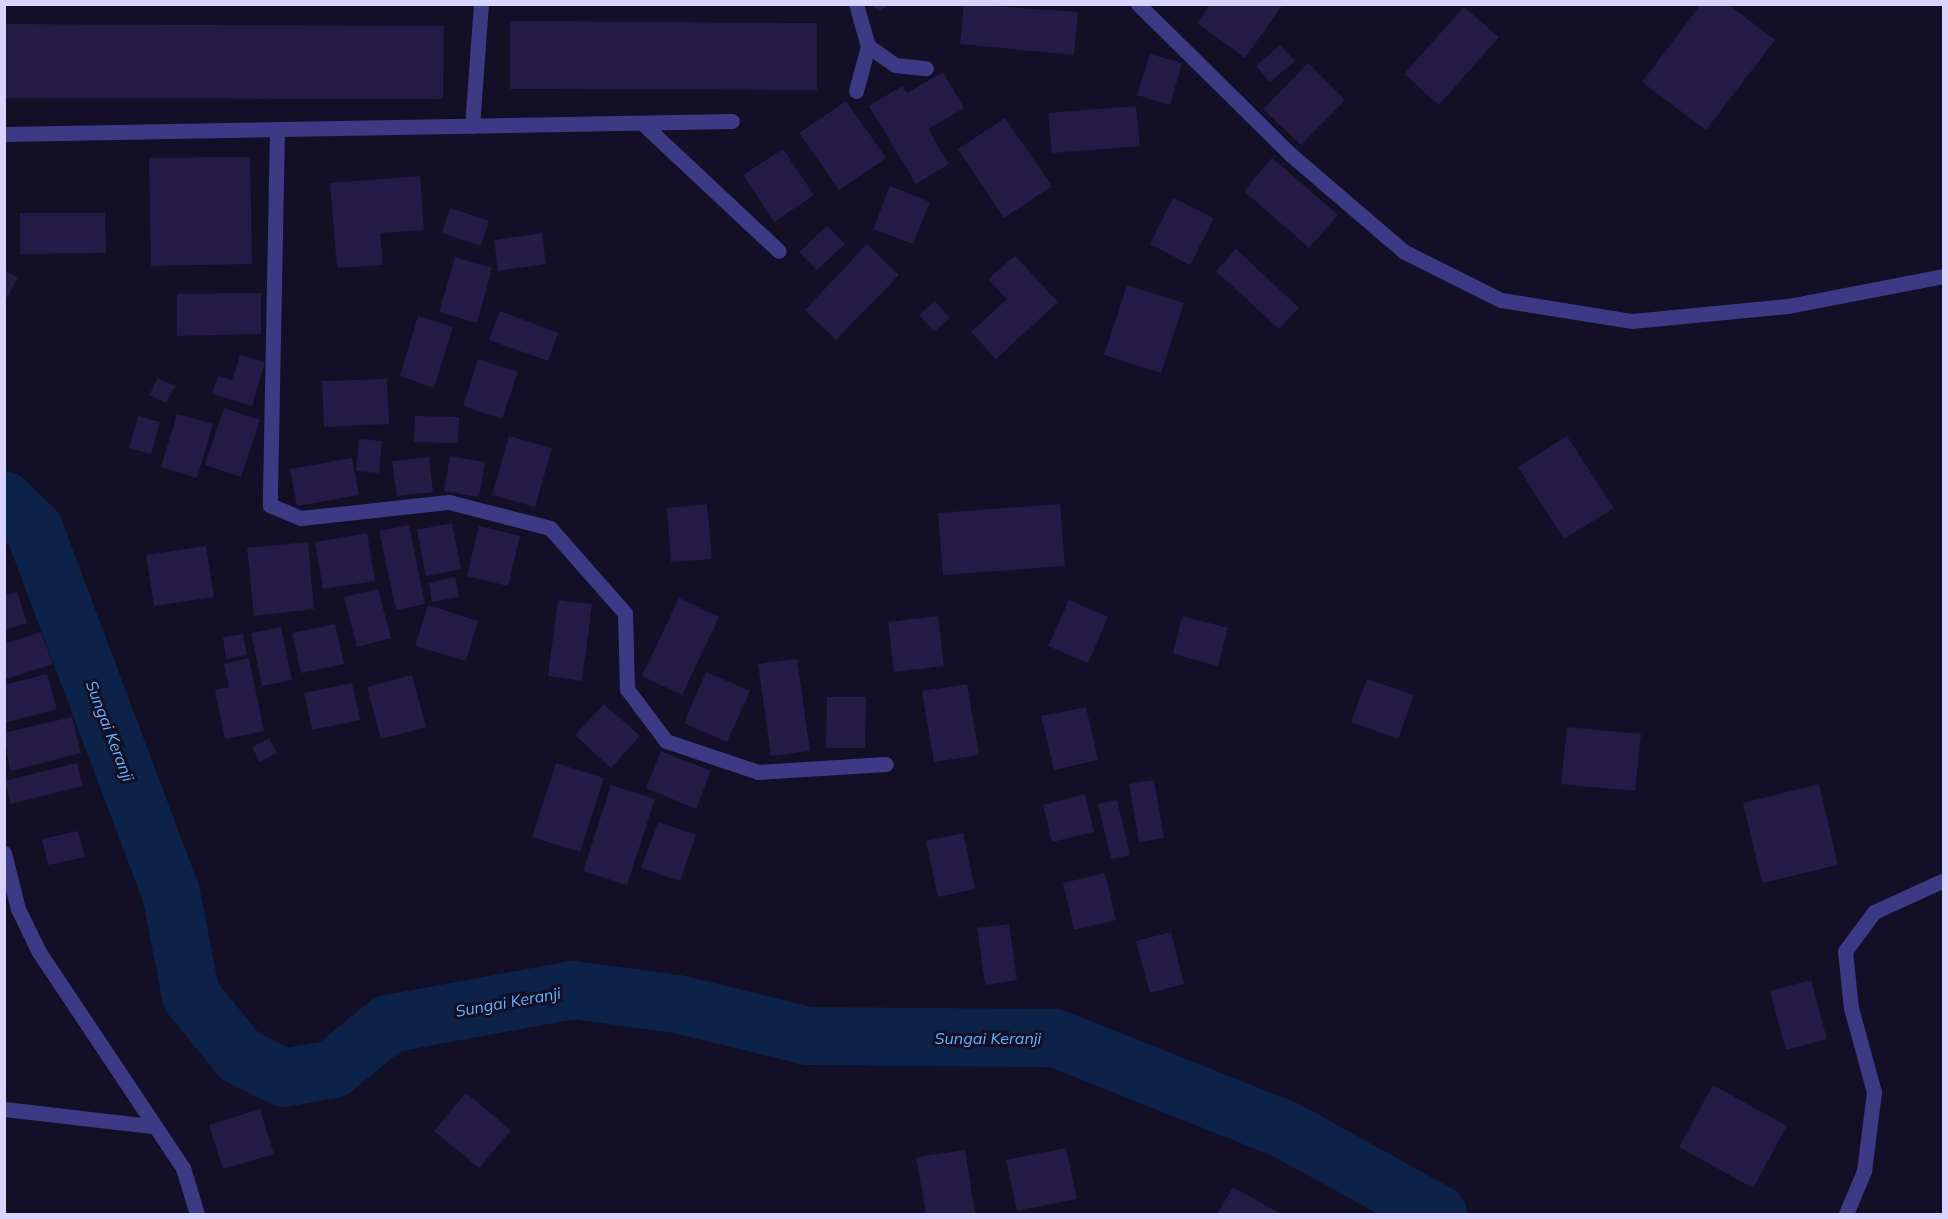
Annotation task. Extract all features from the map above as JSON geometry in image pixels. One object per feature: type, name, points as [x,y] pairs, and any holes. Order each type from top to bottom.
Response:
[{"type":"street","points":[[472,126],[481,4]]},
{"type":"street","points":[[856,4],[868,46],[856,91]]},
{"type":"street","points":[[1138,4],[1290,154],[1403,251],[1501,300],[1632,321],[1788,306],[1944,276]]},
{"type":"street","points":[[868,46],[895,65],[926,69]]},
{"type":"street","points":[[4,134],[732,121]]},
{"type":"street","points":[[642,123],[779,252]]},
{"type":"street","points":[[277,129],[270,505],[301,518],[449,502],[550,528],[625,613],[627,689],[666,741],[758,772],[886,764]]},
{"type":"street","points":[[4,853],[18,909],[39,952],[150,1126],[183,1168],[197,1215]]},
{"type":"street","points":[[1846,1215],[1864,1171],[1874,1092],[1851,1008],[1845,951],[1874,912],[1944,880]]},
{"type":"street","points":[[4,1108],[150,1126]]},
{"type":"building","points":[[964,4],[1078,12],[1074,55],[960,44]]},
{"type":"building","points":[[1210,4],[1283,4],[1245,58],[1197,23]]},
{"type":"building","points":[[1701,4],[1728,4],[1775,40],[1706,130],[1642,82]]},
{"type":"building","points":[[872,5],[888,5],[879,12]]},
{"type":"building","points":[[1464,7],[1499,37],[1439,105],[1404,74]]},
{"type":"building","points":[[510,21],[817,23],[817,90],[510,89]]},
{"type":"building","points":[[4,24],[444,26],[443,99],[4,98]]},
{"type":"building","points":[[1280,45],[1295,61],[1270,82],[1256,66]]},
{"type":"building","points":[[1150,54],[1182,63],[1170,105],[1137,95]]},
{"type":"building","points":[[1308,63],[1345,100],[1301,145],[1263,109]]},
{"type":"building","points":[[943,72],[964,108],[928,129],[949,164],[916,184],[869,106],[902,86],[907,93]]},
{"type":"building","points":[[846,101],[886,158],[839,190],[799,133]]},
{"type":"building","points":[[1136,106],[1140,146],[1052,153],[1048,113]]},
{"type":"building","points":[[1005,118],[1052,186],[1004,218],[958,149]]},
{"type":"building","points":[[783,149],[814,195],[774,222],[743,175]]},
{"type":"building","points":[[250,157],[252,264],[151,266],[149,158]]},
{"type":"building","points":[[1272,158],[1338,215],[1309,248],[1244,191]]},
{"type":"building","points":[[420,176],[424,230],[380,233],[383,265],[337,268],[330,183]]},
{"type":"building","points":[[890,186],[930,202],[913,244],[873,229]]},
{"type":"building","points":[[1173,198],[1214,218],[1190,265],[1150,244]]},
{"type":"building","points":[[450,208],[489,221],[481,246],[442,233]]},
{"type":"building","points":[[20,213],[105,213],[106,253],[20,254]]},
{"type":"building","points":[[827,226],[845,244],[817,270],[799,252]]},
{"type":"building","points":[[542,233],[546,264],[498,271],[494,240]]},
{"type":"building","points":[[867,244],[899,275],[836,340],[805,310]]},
{"type":"building","points":[[1236,249],[1299,308],[1279,329],[1216,271]]},
{"type":"building","points":[[1015,256],[1058,302],[996,359],[971,332],[1007,299],[988,279]]},
{"type":"building","points":[[455,257],[492,268],[477,323],[439,312]]},
{"type":"building","points":[[4,270],[18,278],[4,302]]},
{"type":"building","points":[[1127,285],[1184,303],[1161,373],[1104,355]]},
{"type":"building","points":[[261,293],[261,334],[177,336],[177,294]]},
{"type":"building","points":[[935,301],[950,318],[934,332],[919,315]]},
{"type":"building","points":[[500,311],[558,333],[548,361],[489,340]]},
{"type":"building","points":[[418,316],[453,327],[434,388],[400,376]]},
{"type":"building","points":[[240,355],[265,362],[252,406],[212,394],[218,376],[232,380]]},
{"type":"building","points":[[478,359],[518,372],[502,419],[463,406]]},
{"type":"building","points":[[158,378],[175,386],[166,403],[149,395]]},
{"type":"building","points":[[387,379],[389,424],[324,427],[322,381]]},
{"type":"building","points":[[224,408],[260,420],[241,477],[205,465]]},
{"type":"building","points":[[177,414],[213,424],[197,478],[161,467]]},
{"type":"building","points":[[138,416],[160,422],[151,454],[129,448]]},
{"type":"building","points":[[415,416],[459,417],[458,443],[414,442]]},
{"type":"building","points":[[509,436],[552,448],[535,507],[492,495]]},
{"type":"building","points":[[1567,436],[1614,508],[1564,539],[1518,467]]},
{"type":"building","points":[[359,439],[382,441],[379,473],[356,471]]},
{"type":"building","points":[[450,456],[485,462],[479,497],[444,491]]},
{"type":"building","points":[[429,457],[433,492],[397,496],[392,461]]},
{"type":"building","points":[[352,458],[359,495],[297,506],[290,469]]},
{"type":"building","points":[[707,504],[712,559],[671,562],[667,508]]},
{"type":"building","points":[[1060,504],[1065,566],[943,575],[938,513]]},
{"type":"building","points":[[452,523],[461,569],[426,576],[417,530]]},
{"type":"building","points":[[409,525],[425,604],[396,610],[379,531]]},
{"type":"building","points":[[479,526],[520,536],[508,586],[467,576]]},
{"type":"building","points":[[367,533],[375,581],[323,589],[315,542]]},
{"type":"building","points":[[308,542],[314,609],[254,616],[247,548]]},
{"type":"building","points":[[206,546],[214,597],[154,606],[146,555]]},
{"type":"building","points":[[455,577],[459,597],[432,602],[429,583]]},
{"type":"building","points":[[378,589],[391,638],[357,647],[344,597]]},
{"type":"building","points":[[17,592],[27,623],[4,630],[4,596]]},
{"type":"building","points":[[679,598],[719,617],[682,695],[642,676]]},
{"type":"building","points":[[558,600],[592,604],[582,681],[548,676]]},
{"type":"building","points":[[1069,600],[1108,617],[1088,663],[1048,646]]},
{"type":"building","points":[[428,605],[478,621],[466,661],[415,646]]},
{"type":"building","points":[[938,616],[944,666],[894,672],[888,622]]},
{"type":"building","points":[[1182,616],[1228,628],[1218,666],[1173,654]]},
{"type":"building","points":[[335,624],[344,664],[301,673],[292,633]]},
{"type":"building","points":[[281,627],[292,680],[262,686],[251,633]]},
{"type":"building","points":[[41,632],[53,664],[6,679],[4,644]]},
{"type":"building","points":[[243,634],[247,655],[226,659],[223,637]]},
{"type":"building","points":[[249,658],[264,731],[225,739],[215,690],[229,687],[224,664]]},
{"type":"building","points":[[797,659],[810,751],[771,756],[758,664]]},
{"type":"building","points":[[706,672],[750,691],[727,742],[684,723]]},
{"type":"building","points":[[47,674],[57,709],[4,723],[4,685]]},
{"type":"building","points":[[412,675],[426,727],[381,739],[367,687]]},
{"type":"building","points":[[1367,679],[1414,695],[1398,739],[1351,722]]},
{"type":"building","points":[[352,683],[360,720],[312,730],[304,693]]},
{"type":"building","points":[[967,684],[979,755],[934,762],[922,691]]},
{"type":"building","points":[[827,697],[866,697],[865,748],[826,748]]},
{"type":"building","points":[[604,704],[640,736],[611,768],[575,735]]},
{"type":"building","points":[[1086,707],[1098,760],[1054,770],[1041,716]]},
{"type":"building","points":[[72,717],[81,753],[10,771],[4,733]]},
{"type":"building","points":[[1567,727],[1641,734],[1635,791],[1561,784]]},
{"type":"building","points":[[269,738],[277,753],[260,762],[252,747]]},
{"type":"building","points":[[661,751],[711,771],[696,809],[646,788]]},
{"type":"building","points":[[77,763],[83,786],[11,804],[5,781]]},
{"type":"building","points":[[556,763],[604,778],[580,852],[532,837]]},
{"type":"building","points":[[1154,780],[1164,838],[1139,842],[1129,784]]},
{"type":"building","points":[[1819,784],[1838,865],[1762,883],[1743,803]]},
{"type":"building","points":[[611,785],[655,799],[627,885],[583,871]]},
{"type":"building","points":[[1085,794],[1094,832],[1052,842],[1043,805]]},
{"type":"building","points":[[1117,800],[1130,855],[1111,859],[1098,804]]},
{"type":"building","points":[[658,822],[696,835],[680,881],[641,868]]},
{"type":"building","points":[[78,831],[85,857],[48,865],[42,839]]},
{"type":"building","points":[[963,833],[975,889],[938,897],[926,841]]},
{"type":"building","points":[[1105,873],[1116,920],[1074,930],[1063,883]]},
{"type":"building","points":[[1009,924],[1017,980],[985,985],[977,928]]},
{"type":"building","points":[[1171,932],[1184,984],[1150,993],[1136,941]]},
{"type":"building","points":[[1811,980],[1827,1039],[1786,1050],[1770,991]]},
{"type":"building","points":[[1713,1085],[1787,1126],[1753,1188],[1679,1147]]},
{"type":"building","points":[[466,1093],[511,1130],[479,1168],[434,1131]]},
{"type":"building","points":[[260,1109],[274,1154],[223,1169],[209,1125]]},
{"type":"building","points":[[1066,1148],[1077,1199],[1017,1211],[1006,1160]]},
{"type":"building","points":[[965,1150],[975,1214],[926,1214],[916,1157]]},
{"type":"building","points":[[1233,1187],[1281,1214],[1217,1214]]},
{"type":"waterway","name":"Sungai Keranji","points":[[4,500],[34,529],[171,893],[191,996],[240,1056],[284,1078],[333,1069],[388,1024],[573,990],[677,1004],[808,1036],[1055,1038],[1286,1130],[1438,1214]]}]
